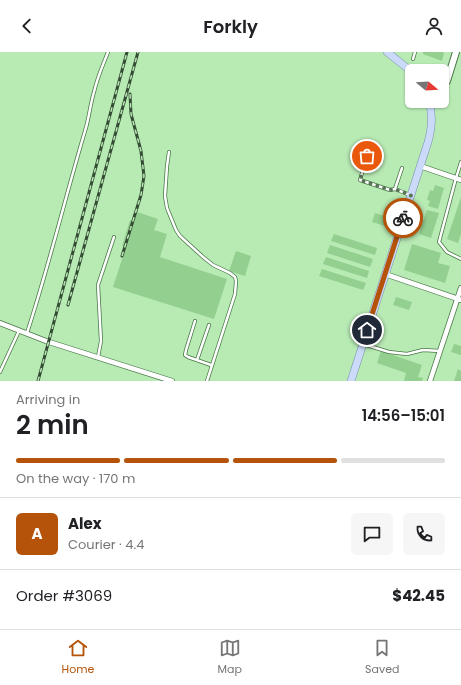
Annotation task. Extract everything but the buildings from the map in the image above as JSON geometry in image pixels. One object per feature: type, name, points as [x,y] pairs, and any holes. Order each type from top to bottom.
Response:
[{"type":"main road","points":[[387,52],[405,66]]},
{"type":"main road","points":[[449,76],[458,55]]},
{"type":"main road","points":[[351,381],[428,142],[431,128],[430,108]]},
{"type":"street","points":[[420,166],[461,180]]},
{"type":"street","points":[[385,274],[459,299]]},
{"type":"street","points":[[430,381],[459,299],[461,288]]},
{"type":"street","points":[[0,324],[49,342],[172,381]]},
{"type":"lane","points":[[27,333],[43,282],[86,129],[94,92],[108,52]]},
{"type":"lane","points":[[413,59],[415,52]]},
{"type":"lane","points":[[169,152],[165,196],[167,208],[176,230],[180,236],[203,257],[213,265],[235,277],[236,281],[235,294],[207,381]]},
{"type":"lane","points":[[367,156],[360,180],[411,195]]},
{"type":"lane","points":[[461,162],[439,242],[446,252],[461,259]]},
{"type":"lane","points":[[394,189],[402,168]]},
{"type":"lane","points":[[98,357],[101,341],[98,285],[114,237]]},
{"type":"lane","points":[[195,321],[185,353],[186,356],[211,365]]},
{"type":"lane","points":[[197,360],[208,325]]},
{"type":"lane","points":[[0,372],[19,330]]},
{"type":"lane","points":[[363,344],[389,352],[407,354],[423,350],[440,351]]},
{"type":"railway","points":[[38,381],[127,52]]},
{"type":"railway","points":[[68,305],[138,52]]},
{"type":"railway","points":[[122,256],[141,195],[144,176],[141,151],[131,114],[130,94]]},
{"type":"way so far","points":[[367,156],[360,180],[411,195],[403,218]]},
{"type":"route","points":[[367,330],[403,218]]}]
